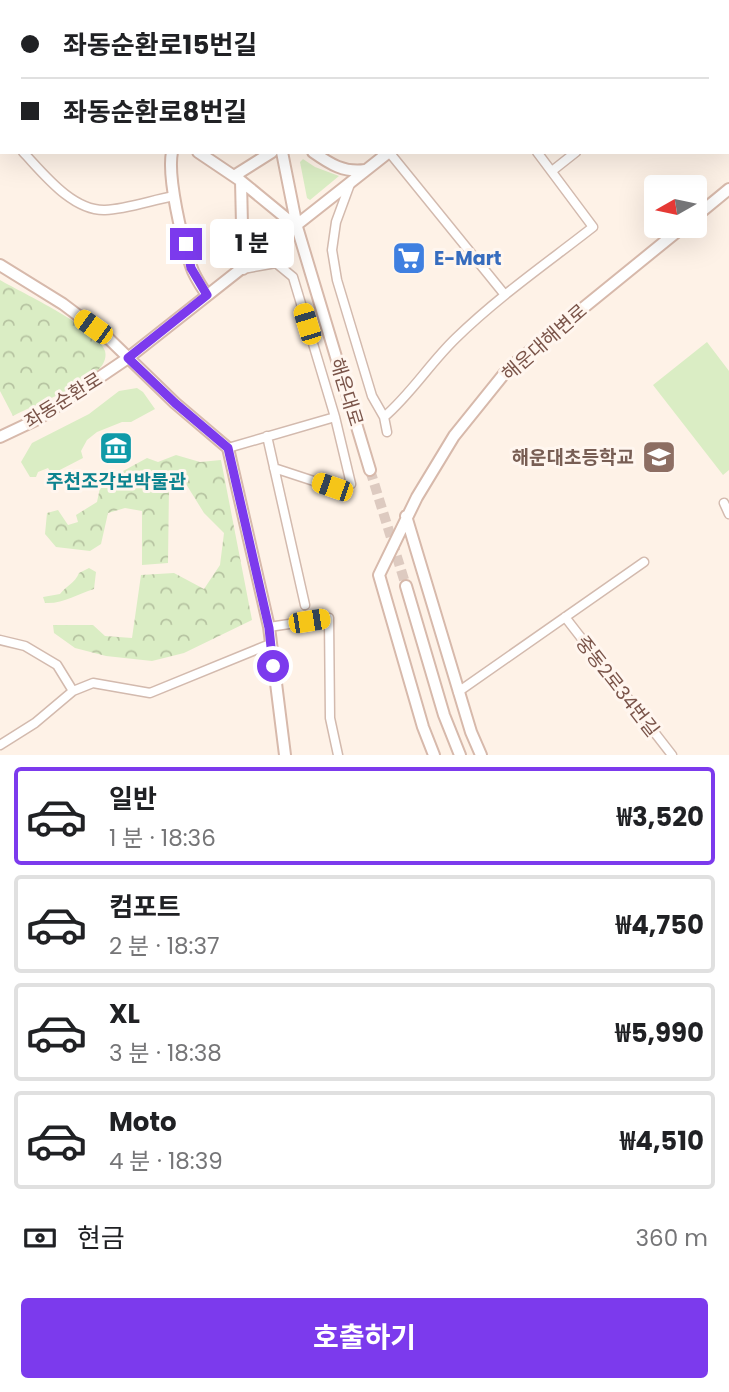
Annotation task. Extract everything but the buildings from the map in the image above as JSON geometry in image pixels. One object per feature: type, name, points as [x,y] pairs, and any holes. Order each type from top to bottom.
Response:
[{"type":"street","points":[[25,154],[70,197],[88,206],[104,210],[174,196]]},
{"type":"street","points":[[172,154],[169,166],[174,196],[191,268],[207,295]]},
{"type":"street","points":[[201,154],[237,178],[297,227]]},
{"type":"street","points":[[237,178],[269,154]]},
{"type":"street","name":"해운대로","points":[[282,154],[297,227],[370,470]]},
{"type":"street","points":[[316,154],[333,166],[352,172],[368,169]]},
{"type":"street","name":"좌동순환로","points":[[0,437],[38,419],[128,358],[387,154]]},
{"type":"street","points":[[391,154],[505,295]]},
{"type":"street","points":[[384,417],[398,405],[454,340],[505,295],[593,226],[539,154]]},
{"type":"street","points":[[552,171],[573,154]]},
{"type":"street","points":[[237,178],[243,269],[276,263],[293,277],[335,417],[351,484],[332,487],[274,468]]},
{"type":"street","points":[[349,184],[336,222],[332,250],[337,280],[372,396],[384,417],[387,432]]},
{"type":"street","points":[[707,207],[729,189]]},
{"type":"street","name":"해운대해변로","points":[[434,755],[423,727],[379,575],[406,516],[454,436],[508,369],[669,238]]},
{"type":"street","points":[[0,265],[72,311],[108,338],[175,403],[228,448],[269,628],[285,755]]},
{"type":"street","points":[[228,448],[335,417]]},
{"type":"street","points":[[267,436],[305,605]]},
{"type":"street","points":[[724,503],[729,514]]},
{"type":"street","points":[[406,516],[458,692],[481,755]]},
{"type":"street","points":[[458,692],[644,562]]},
{"type":"street","points":[[406,586],[444,715],[460,755]]},
{"type":"street","name":"중동2로34번길","points":[[565,617],[672,755]]},
{"type":"street","points":[[269,628],[329,618],[330,718],[338,755]]},
{"type":"street","points":[[0,640],[25,646],[57,665],[73,691]]},
{"type":"street","points":[[0,745],[35,723],[73,691],[93,683],[150,693],[271,644]]},
{"type":"green space","points":[[303,159],[315,167],[339,176],[310,200],[307,198],[300,162]]},
{"type":"green space","points":[[0,280],[75,322],[89,332],[105,351],[101,366],[90,377],[13,416],[0,391]]},
{"type":"green space","points":[[707,342],[729,371],[729,470],[723,475],[653,385]]},
{"type":"green space","points":[[137,388],[155,409],[131,422],[122,422],[97,432],[87,440],[81,451],[83,458],[52,474],[48,468],[38,472],[36,477],[30,477],[21,462],[32,443],[89,414],[119,391]]},
{"type":"green space","points":[[176,455],[200,462],[221,460],[252,620],[184,653],[152,661],[106,656],[75,648],[54,633],[53,625],[93,625],[105,636],[132,638],[141,575],[174,573],[204,589],[220,565],[224,533],[204,513],[186,484],[169,486],[168,563],[142,565],[142,511],[125,508],[108,513],[101,544],[90,551],[56,547],[45,534],[47,513],[58,510],[68,525],[78,522],[76,515],[97,502],[101,483],[147,458],[158,462]]},
{"type":"green space","points":[[89,568],[96,572],[94,589],[64,600],[45,603],[43,597],[60,594],[79,573]]},
{"type":"tunnel","points":[[370,470],[406,586]]},
{"type":"place","name":"E-Mart","points":[[409,258]]},
{"type":"place","name":"주천조각보박물관","points":[[116,448]]},
{"type":"place","name":"해운대초등학교","points":[[659,457]]},
{"type":"route","points":[[186,244],[191,268],[207,295],[128,358],[228,448],[269,628],[273,666]]}]
